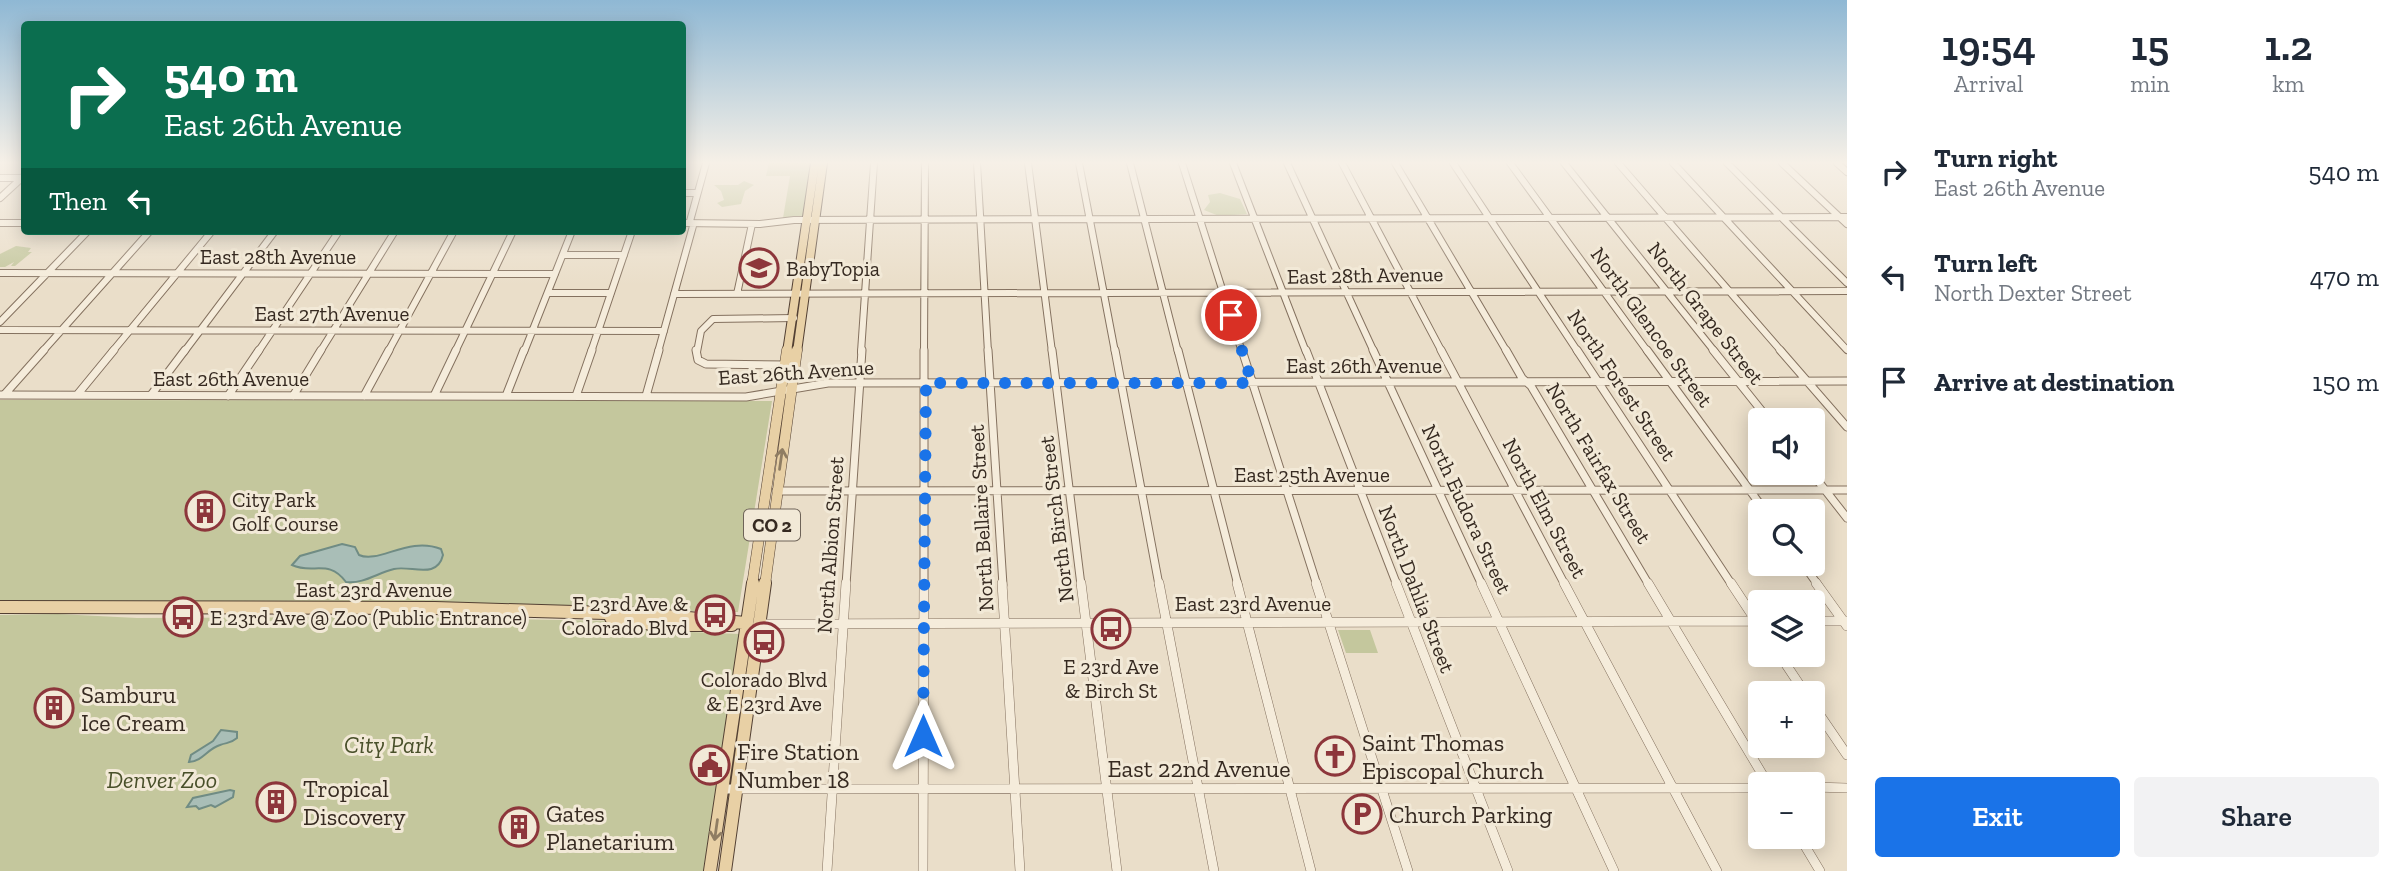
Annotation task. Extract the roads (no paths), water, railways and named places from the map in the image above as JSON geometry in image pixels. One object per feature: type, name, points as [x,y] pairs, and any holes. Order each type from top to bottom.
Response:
[{"type":"main road","name":"CO 2","points":[[812,220],[813,204]]},
{"type":"main road","name":"CO 2","points":[[710,871],[729,789],[776,491],[815,204]]},
{"type":"main road","name":"CO 2","points":[[753,624],[772,447],[788,390],[787,365],[794,318],[802,295]]},
{"type":"main road","name":"East 23rd Avenue","points":[[0,607],[537,611],[641,614],[753,624]]},
{"type":"main road","points":[[492,615],[498,612],[537,611]]},
{"type":"main road","name":"East 23rd Avenue","points":[[0,613],[492,615],[618,619],[667,625],[753,624]]},
{"type":"main road","name":"CO 2","points":[[725,871],[729,789]]},
{"type":"street","points":[[646,396],[693,226],[691,223],[696,204]]},
{"type":"street","name":"North Albion Street","points":[[827,871],[871,204]]},
{"type":"street","points":[[923,871],[926,204]]},
{"type":"street","name":"North Bellaire Street","points":[[980,204],[1020,871]]},
{"type":"street","name":"North Birch Street","points":[[1034,204],[1117,871]]},
{"type":"street","points":[[1088,204],[1214,871]]},
{"type":"street","points":[[1142,204],[1311,871]]},
{"type":"street","points":[[1195,204],[1408,871]]},
{"type":"street","name":"North Dahlia Street","points":[[1249,204],[1508,871]]},
{"type":"street","name":"North Eudora Street","points":[[1305,204],[1614,871]]},
{"type":"street","name":"North Elm Street","points":[[1363,204],[1717,871]]},
{"type":"street","name":"North Fairfax Street","points":[[1419,204],[1594,490],[1761,772]]},
{"type":"street","name":"North Forest Street","points":[[1479,204],[1748,606]]},
{"type":"street","name":"North Glencoe Street","points":[[1539,204],[1756,499]]},
{"type":"street","name":"North Grape Street","points":[[1596,204],[1759,408]]},
{"type":"street","points":[[1653,204],[1847,427]]},
{"type":"street","points":[[1710,204],[1847,350]]},
{"type":"street","points":[[1768,204],[1847,283]]},
{"type":"street","points":[[1828,204],[1847,224]]},
{"type":"street","points":[[686,223],[751,225],[812,220],[1843,217]]},
{"type":"street","points":[[0,223],[21,223]]},
{"type":"street","points":[[737,294],[751,225]]},
{"type":"street","points":[[0,322],[84,235]]},
{"type":"street","points":[[2,395],[146,235]]},
{"type":"street","points":[[77,395],[209,235]]},
{"type":"street","points":[[151,395],[272,235]]},
{"type":"street","points":[[228,396],[336,235]]},
{"type":"street","points":[[293,396],[392,235]]},
{"type":"street","points":[[364,396],[452,235]]},
{"type":"street","points":[[434,396],[511,235]]},
{"type":"street","points":[[506,396],[570,235]]},
{"type":"street","points":[[576,396],[631,235]]},
{"type":"street","points":[[563,255],[624,255]]},
{"type":"street","name":"East 28th Avenue","points":[[0,273],[555,274]]},
{"type":"street","name":"East 28th Avenue","points":[[674,294],[1847,290]]},
{"type":"street","points":[[548,292],[611,293]]},
{"type":"street","points":[[787,365],[706,364],[698,360],[696,353],[702,328],[713,318],[794,318]]},
{"type":"street","name":"East 27th Avenue","points":[[0,330],[664,331]]},
{"type":"street","name":"East 26th Avenue","points":[[2,395],[746,397],[814,384],[860,383],[1847,382]]},
{"type":"street","points":[[1821,485],[1847,518]]},
{"type":"street","name":"East 25th Avenue","points":[[776,491],[1847,490]]},
{"type":"street","points":[[1812,576],[1846,623]]},
{"type":"street","points":[[1825,622],[1846,623]]},
{"type":"street","name":"East 23rd Avenue","points":[[753,624],[1748,623]]},
{"type":"street","points":[[1825,723],[1847,755]]},
{"type":"street","name":"East 22nd Avenue","points":[[729,789],[1748,788]]},
{"type":"street","points":[[1825,788],[1847,788]]},
{"type":"street","points":[[1807,849],[1820,871]]},
{"type":"water","points":[[342,544],[355,547],[359,555],[367,557],[417,546],[441,549],[443,555],[440,563],[429,569],[394,569],[353,582],[346,582],[327,569],[292,565],[300,556]]},
{"type":"water","points":[[221,730],[237,732],[237,738],[189,762],[191,755],[213,741]]},
{"type":"water","points":[[234,791],[233,797],[215,807],[187,807],[193,798]]},
{"type":"place","name":"BabyTopia","points":[[759,268]]},
{"type":"place","name":"City Park Golf Course","points":[[205,511]]},
{"type":"place","name":"E 23rd Ave & Colorado Blvd","points":[[715,615]]},
{"type":"place","name":"E 23rd Ave @ Zoo (Public Entrance)","points":[[183,617]]},
{"type":"place","name":"E 23rd Ave & Birch St","points":[[1111,629]]},
{"type":"place","name":"Colorado Blvd & E 23rd Ave","points":[[764,642]]},
{"type":"place","name":"Samburu Ice Cream","points":[[54,708]]},
{"type":"place","name":"Saint Thomas Episcopal Church","points":[[1335,756]]},
{"type":"place","name":"Fire Station Number 18","points":[[710,765]]},
{"type":"place","name":"Tropical Discovery","points":[[276,802]]},
{"type":"place","name":"Church Parking","points":[[1362,814]]},
{"type":"place","name":"Gates Planetarium","points":[[519,827]]},
{"type":"park label","name":"City Park","points":[[389,744]]},
{"type":"park label","name":"Denver Zoo","points":[[162,779]]}]
